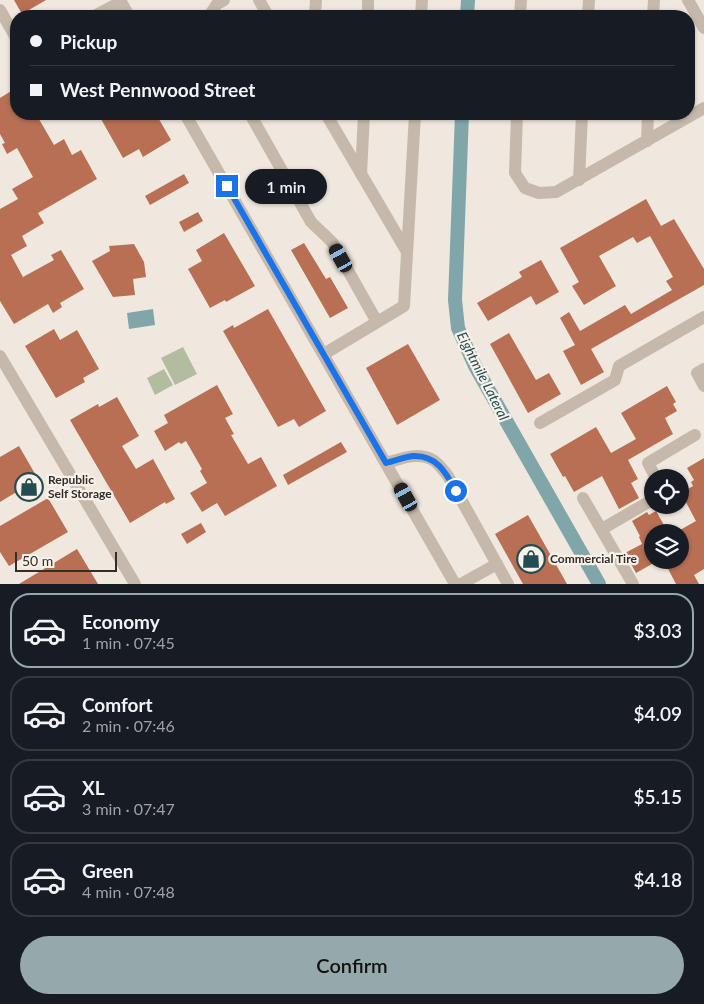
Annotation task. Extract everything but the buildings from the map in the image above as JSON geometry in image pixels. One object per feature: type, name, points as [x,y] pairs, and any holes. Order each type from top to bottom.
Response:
[{"type":"street","points":[[213,10],[217,4],[224,0]]},
{"type":"street","points":[[104,10],[120,1]]},
{"type":"street","points":[[0,10],[10,28]]},
{"type":"street","points":[[695,12],[704,28]]},
{"type":"street","points":[[189,120],[455,584]]},
{"type":"street","points":[[253,120],[311,222],[332,242],[377,322]]},
{"type":"street","points":[[330,120],[407,252]]},
{"type":"street","points":[[361,174],[364,120]]},
{"type":"street","points":[[324,354],[404,306],[415,120]]},
{"type":"street","points":[[517,120],[516,173],[525,188],[539,193],[556,192],[683,120]]},
{"type":"street","points":[[578,180],[582,120]]},
{"type":"street","points":[[647,141],[648,120]]},
{"type":"street","points":[[540,423],[615,380],[619,366],[704,317]]},
{"type":"street","points":[[0,356],[135,584]]},
{"type":"street","points":[[704,369],[696,373],[704,386]]},
{"type":"street","points":[[651,469],[648,463],[695,435]]},
{"type":"street","points":[[386,463],[412,456],[423,456],[439,465],[448,476],[508,584]]},
{"type":"street","points":[[584,498],[633,584]]},
{"type":"street","points":[[602,530],[644,505]]},
{"type":"street","points":[[461,584],[497,564]]},
{"type":"green space","points":[[183,347],[197,374],[175,385],[161,358]]},
{"type":"green space","points":[[164,369],[173,385],[155,395],[147,378]]},
{"type":"water","points":[[153,309],[155,325],[129,329],[127,313]]},
{"type":"waterway","name":"Eightmile Lateral","points":[[467,10],[468,0]]},
{"type":"waterway","name":"Eightmile Lateral","points":[[462,120],[455,300],[458,328],[475,366],[599,584]]},
{"type":"place","name":"Republic Self Storage","points":[[29,487]]},
{"type":"place","name":"Commercial Tire","points":[[531,559]]},
{"type":"route","points":[[227,186],[386,463],[412,456],[423,456],[431,459],[448,476],[456,491]]}]
